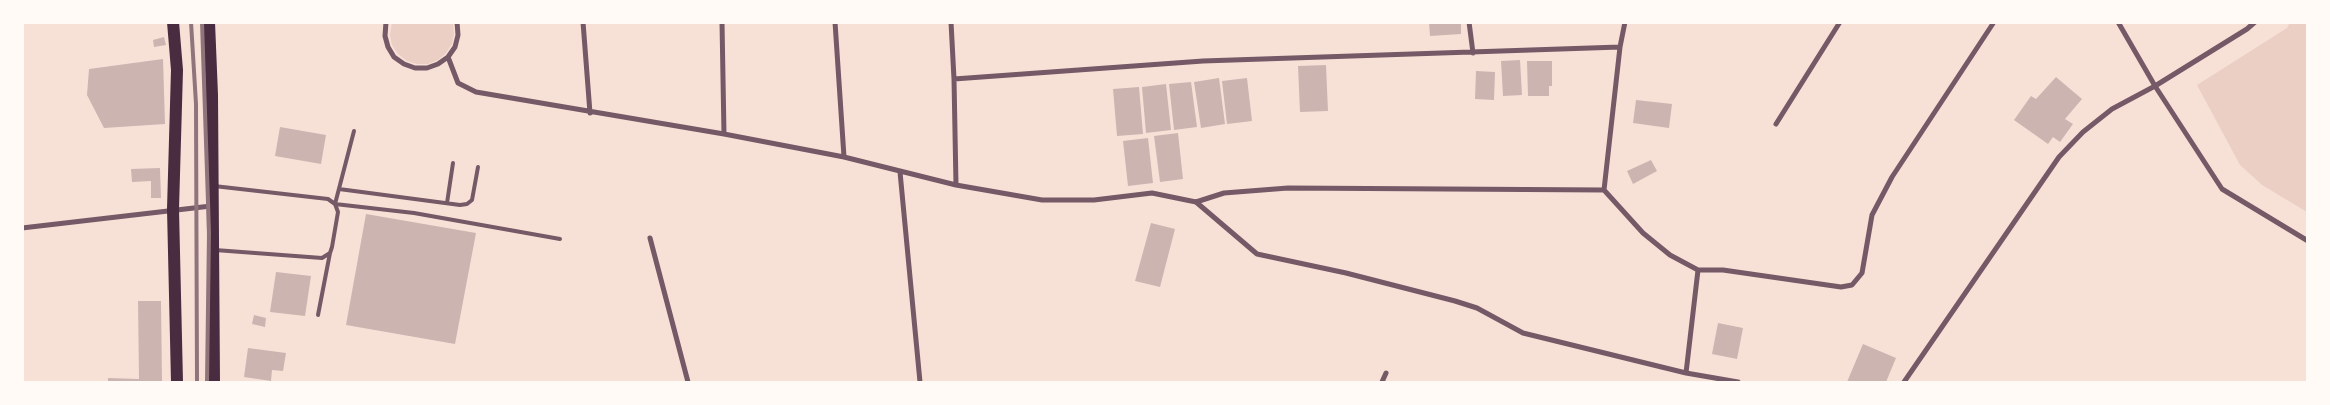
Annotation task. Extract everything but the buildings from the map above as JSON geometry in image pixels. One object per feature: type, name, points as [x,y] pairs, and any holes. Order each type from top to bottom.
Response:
[{"type":"main road","points":[[173,22],[177,70],[173,209],[177,382]]},
{"type":"main road","points":[[209,22],[214,382]]},
{"type":"street","points":[[386,22],[385,36],[388,47],[394,57],[404,64],[415,68],[427,68],[448,58],[455,47],[458,35],[457,22]]},
{"type":"street","points":[[583,22],[590,113]]},
{"type":"street","points":[[722,22],[724,134]]},
{"type":"street","points":[[835,22],[844,157]]},
{"type":"street","points":[[951,22],[956,185]]},
{"type":"street","points":[[1469,22],[1473,53]]},
{"type":"street","points":[[1604,190],[1620,47],[1625,22]]},
{"type":"street","points":[[1776,124],[1840,22]]},
{"type":"street","points":[[1196,202],[1224,193],[1288,188],[1604,190],[1643,233],[1670,255],[1698,270],[1723,270],[1841,288],[1852,285],[1862,273],[1872,215],[1892,177],[1994,22]]},
{"type":"street","points":[[2118,22],[2155,86],[2222,189],[2308,240]]},
{"type":"street","points":[[1904,382],[2059,157],[2083,132],[2112,109],[2155,86],[2247,30],[2255,22]]},
{"type":"street","points":[[954,79],[1203,61],[1620,47]]},
{"type":"street","points":[[448,58],[458,82],[476,92],[590,113],[724,134],[844,157],[956,185],[1042,200],[1094,200],[1152,193],[1196,202],[1257,254],[1346,273],[1455,301],[1477,308],[1523,333],[1686,373],[1738,382]]},
{"type":"street","points":[[900,172],[920,382]]},
{"type":"street","points":[[22,228],[173,209],[212,206]]},
{"type":"street","points":[[650,238],[688,382]]},
{"type":"street","points":[[1686,373],[1698,270]]},
{"type":"street","points":[[1382,382],[1386,373]]},
{"type":"lane","points":[[318,315],[338,212],[335,204],[354,131]]},
{"type":"lane","points":[[447,203],[453,163]]},
{"type":"lane","points":[[339,189],[460,205],[467,204],[472,200],[478,167]]},
{"type":"lane","points":[[212,186],[328,199],[335,204],[414,213],[560,240]]},
{"type":"lane","points":[[212,250],[322,258],[330,253]]},
{"type":"shaded area","points":[[392,22],[453,23],[454,34],[452,44],[438,60],[428,64],[417,64],[407,61],[398,54],[392,45],[390,35]]},
{"type":"shaded area","points":[[2290,22],[2307,23],[2307,212],[2262,185],[2240,165],[2197,85],[2287,28]]},
{"type":"railway","points":[[191,22],[196,104],[197,382]]},
{"type":"railway","points":[[202,22],[209,232],[207,382]]}]
